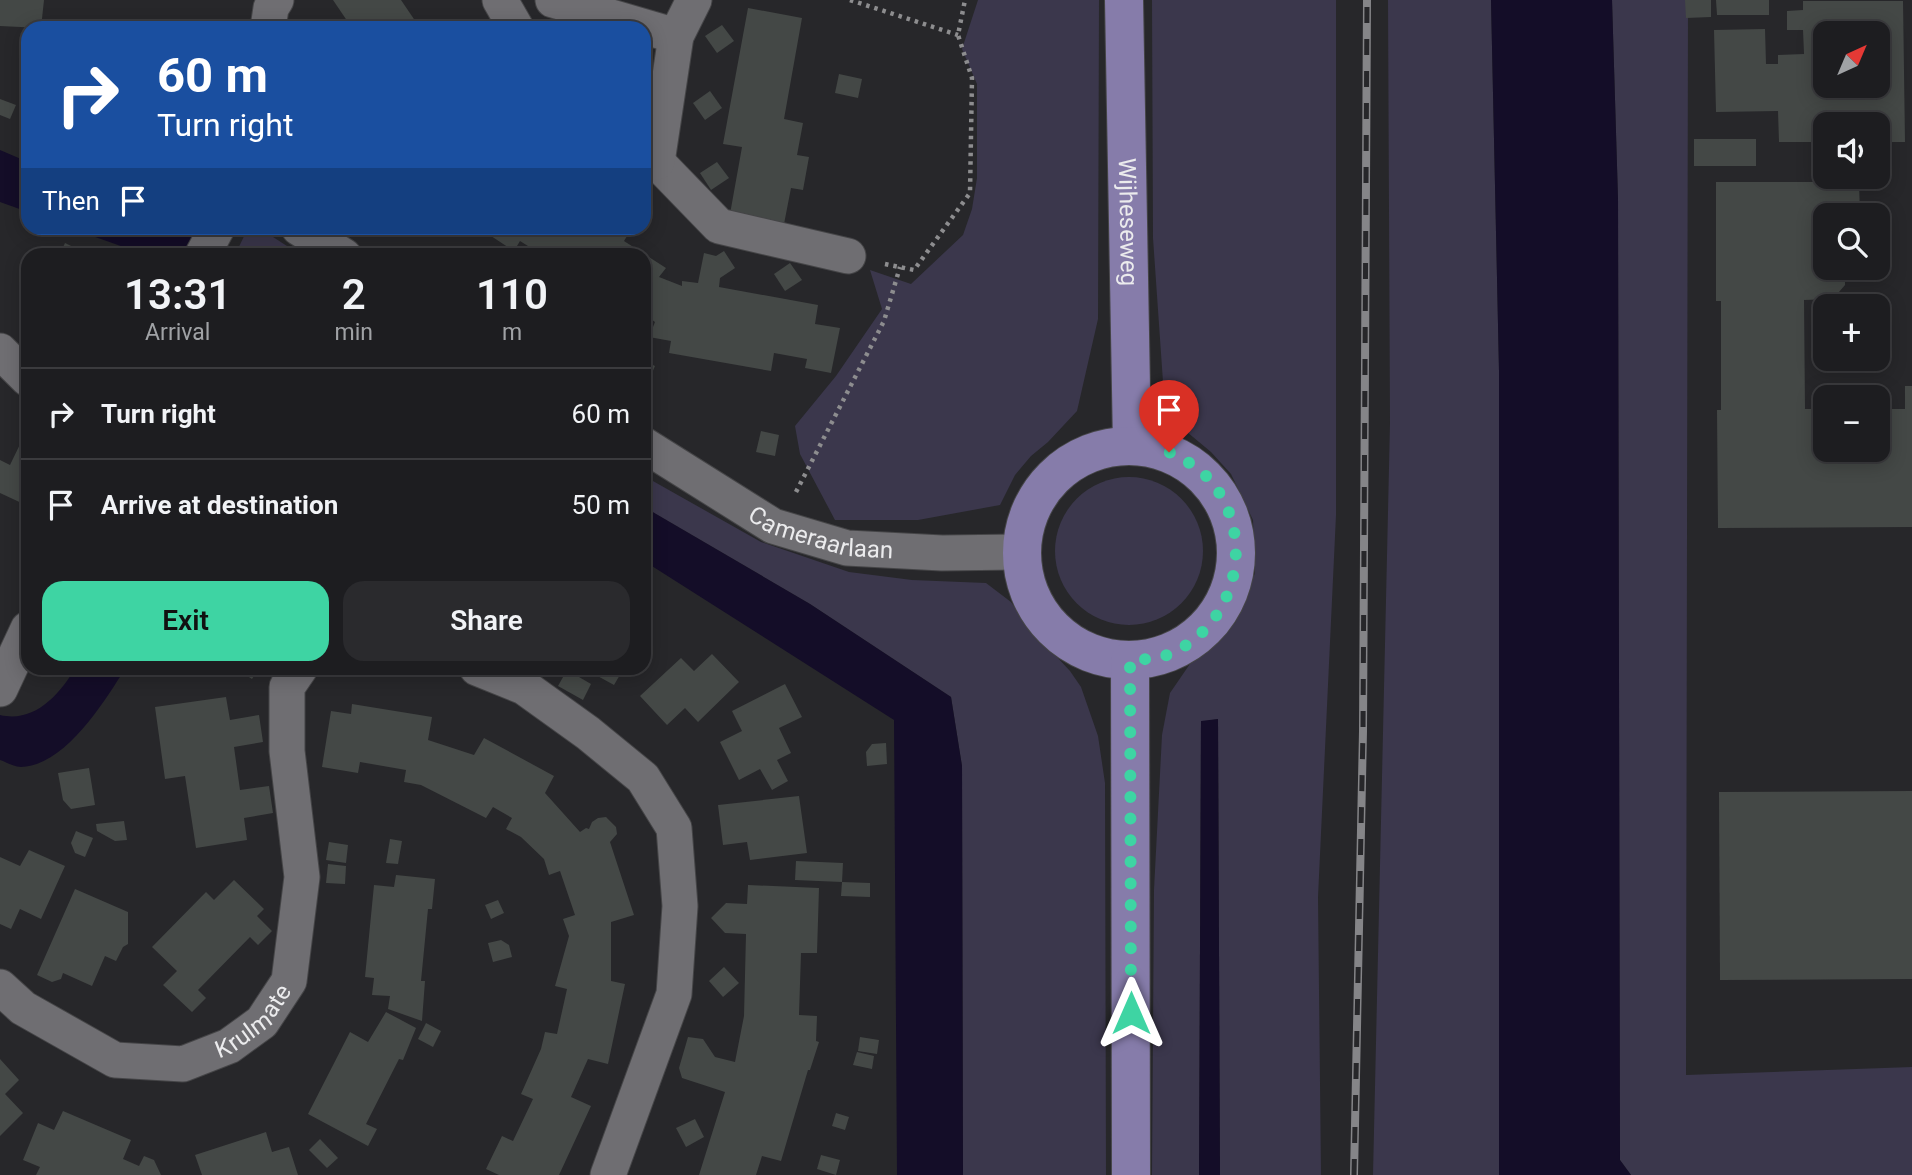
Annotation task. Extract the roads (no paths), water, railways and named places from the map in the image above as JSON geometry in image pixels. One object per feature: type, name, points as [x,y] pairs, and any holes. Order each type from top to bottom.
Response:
[{"type":"main road","name":"Wijheseweg","points":[[1124,0],[1132,444]]},
{"type":"main road","points":[[1132,444],[1169,452],[1201,471],[1224,500],[1236,536],[1236,573],[1223,608],[1199,636],[1166,655],[1130,661],[1088,653],[1052,629],[1029,594],[1021,552],[1026,518],[1042,488],[1067,464],[1098,449],[1132,444]]},
{"type":"main road","points":[[1130,661],[1131,1175]]},
{"type":"street","points":[[500,0],[512,21]]},
{"type":"street","points":[[553,0],[625,21]]},
{"type":"street","points":[[694,0],[676,36],[651,157],[719,226],[848,256]]},
{"type":"street","points":[[651,29],[676,36]]},
{"type":"street","points":[[310,235],[331,248]]},
{"type":"street","points":[[0,351],[21,372]]},
{"type":"street","name":"Cameraarlaan","points":[[651,448],[774,526],[847,548],[942,553],[1021,552]]},
{"type":"street","points":[[0,689],[21,644]]},
{"type":"street","name":"Krulmate","points":[[0,987],[23,1008],[115,1060],[183,1064],[229,1046],[262,1022],[289,981],[302,877],[287,751],[287,687],[295,675]]},
{"type":"street","points":[[494,675],[524,687],[643,778],[674,828],[680,906],[674,994],[608,1175]]},
{"type":"railway","points":[[1354,1175],[1363,731],[1367,0]]}]
